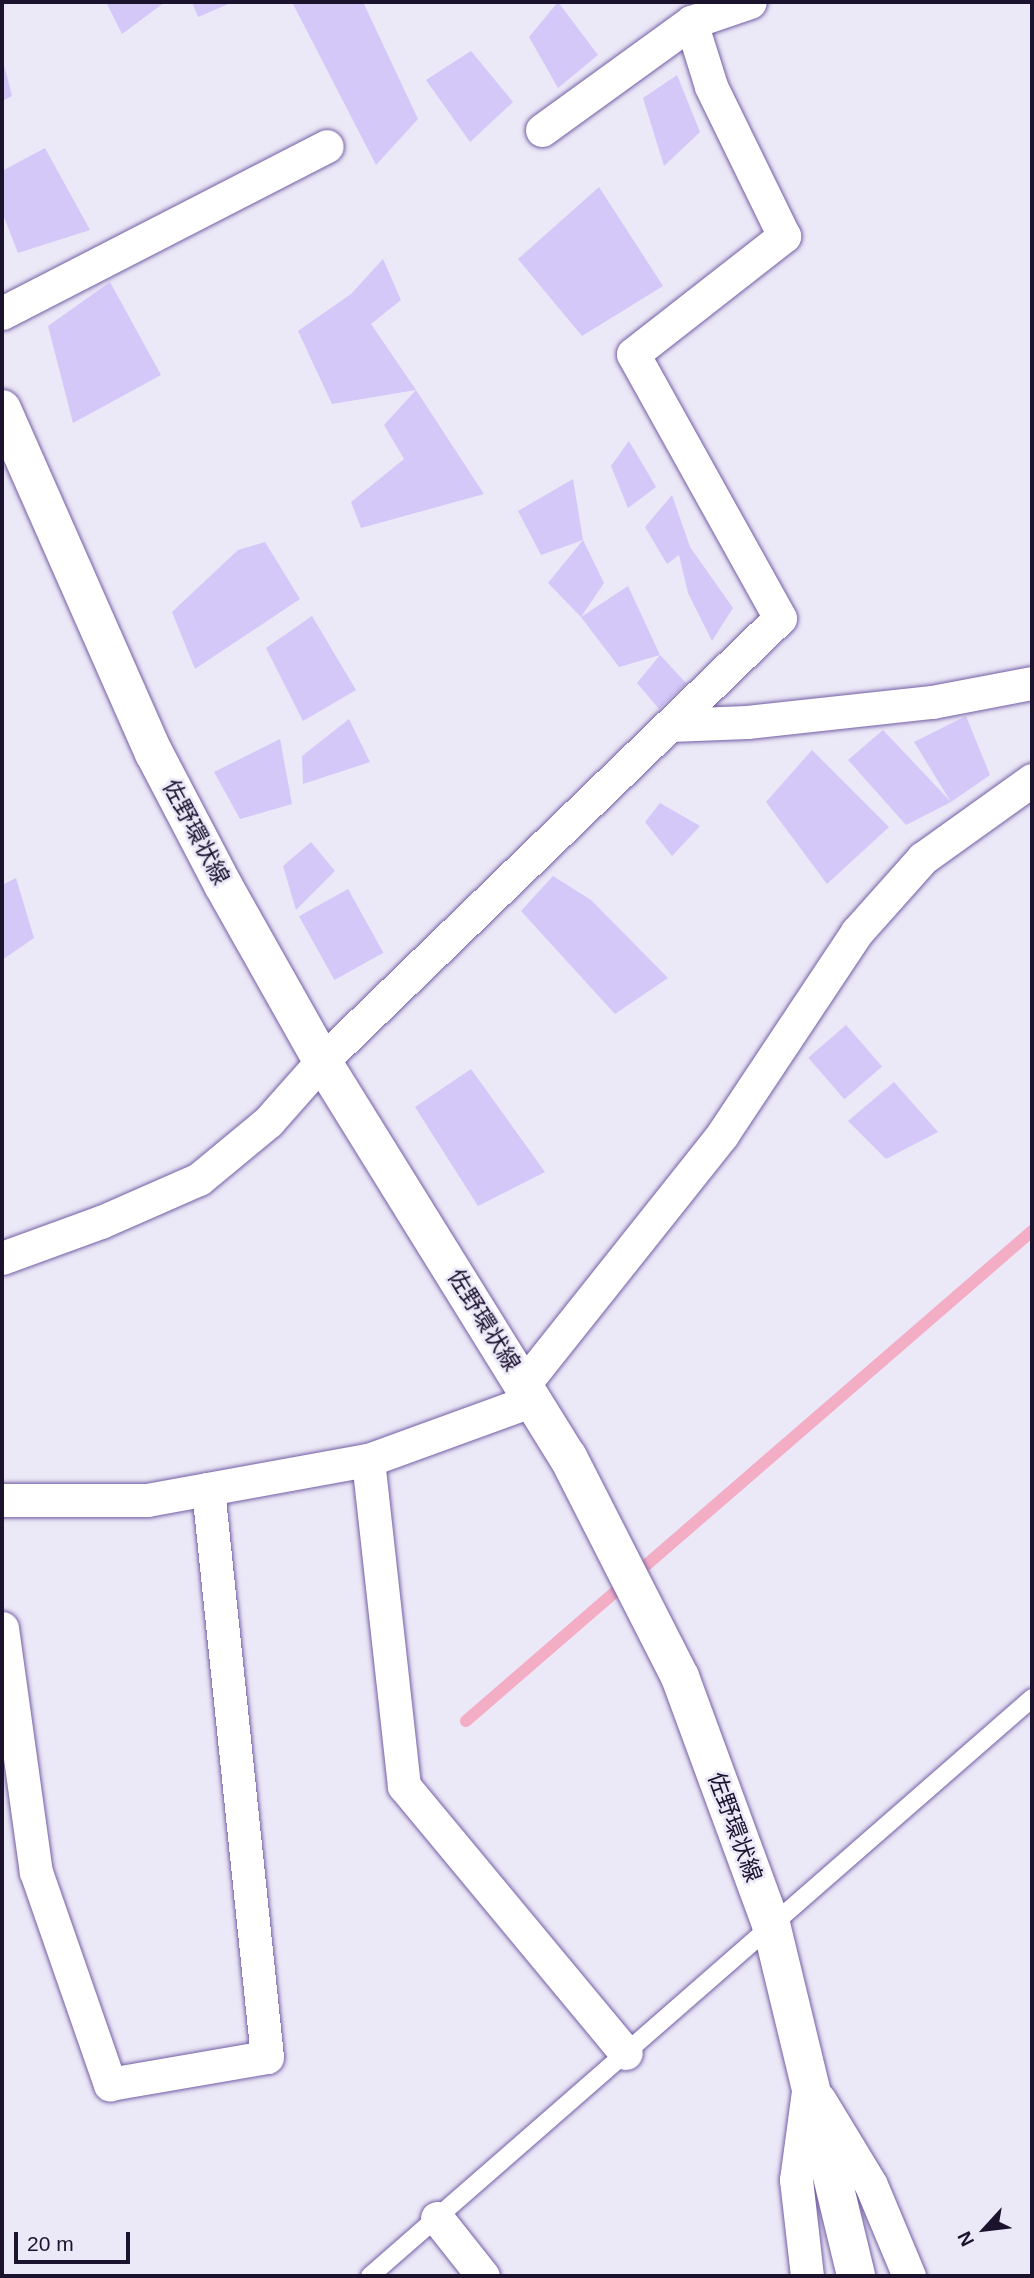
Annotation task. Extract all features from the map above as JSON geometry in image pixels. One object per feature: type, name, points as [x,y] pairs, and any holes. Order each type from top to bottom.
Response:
[{"type":"main road","name":"佐野環状線","points":[[2,409],[154,753],[322,1061],[568,1457],[680,1677],[771,1924],[856,2276]]},
{"type":"street","points":[[542,130],[691,22],[750,2]]},
{"type":"street","points":[[2,1258],[101,1222],[199,1179],[268,1122],[322,1061],[780,618],[633,354],[784,236],[711,86],[691,22]]},
{"type":"street","points":[[2,313],[327,146]]},
{"type":"street","points":[[670,725],[747,722],[932,702],[1032,683]]},
{"type":"street","points":[[2,1500],[147,1500],[368,1460],[528,1392],[722,1135],[857,932],[923,858],[1032,780]]},
{"type":"street","points":[[368,1460],[404,1786],[626,2053]]},
{"type":"street","points":[[2,1628],[36,1872],[110,2084],[267,2057],[208,1489]]},
{"type":"street","points":[[807,2276],[796,2180],[809,2082]]},
{"type":"street","points":[[809,2082],[871,2185],[909,2276]]},
{"type":"street","points":[[437,2218],[483,2276]]},
{"type":"lane","points":[[370,2276],[1032,1698]]},
{"type":"building","points":[[106,2],[165,2],[122,34]]},
{"type":"building","points":[[192,2],[233,2],[198,17]]},
{"type":"building","points":[[292,2],[363,2],[418,119],[376,165]]},
{"type":"building","points":[[558,2],[598,55],[558,88],[529,37]]},
{"type":"building","points":[[471,51],[513,102],[470,142],[426,80]]},
{"type":"building","points":[[2,57],[12,96],[2,101]]},
{"type":"building","points":[[677,75],[700,132],[664,166],[643,98]]},
{"type":"building","points":[[45,148],[90,230],[18,253],[2,212],[2,171]]},
{"type":"building","points":[[599,187],[663,286],[582,336],[518,259]]},
{"type":"building","points":[[383,259],[401,300],[371,324],[416,390],[332,404],[298,331],[351,294]]},
{"type":"building","points":[[110,282],[161,375],[73,423],[48,326]]},
{"type":"building","points":[[416,390],[484,494],[361,528],[351,502],[404,459],[384,425]]},
{"type":"building","points":[[629,441],[656,487],[628,508],[611,466]]},
{"type":"building","points":[[573,479],[583,540],[541,555],[518,511]]},
{"type":"building","points":[[672,495],[690,547],[733,608],[712,641],[688,593],[679,555],[667,564],[645,527]]},
{"type":"building","points":[[583,540],[604,583],[581,617],[548,583]]},
{"type":"building","points":[[265,542],[300,599],[195,669],[172,612],[238,550]]},
{"type":"building","points":[[628,586],[660,655],[619,667],[581,617]]},
{"type":"building","points":[[312,616],[356,690],[303,721],[266,648]]},
{"type":"building","points":[[660,655],[686,683],[659,709],[637,683]]},
{"type":"building","points":[[966,716],[990,775],[951,802],[914,742]]},
{"type":"building","points":[[349,719],[370,762],[303,784],[302,756]]},
{"type":"building","points":[[883,730],[951,802],[906,825],[848,760]]},
{"type":"building","points":[[280,739],[292,804],[240,819],[214,772]]},
{"type":"building","points":[[812,750],[889,827],[827,884],[766,802]]},
{"type":"building","points":[[660,803],[700,826],[672,856],[645,822]]},
{"type":"building","points":[[311,842],[335,871],[296,910],[283,866]]},
{"type":"building","points":[[553,876],[591,900],[668,978],[615,1014],[521,911]]},
{"type":"building","points":[[16,878],[34,938],[2,960],[2,885]]},
{"type":"building","points":[[348,889],[383,953],[334,980],[299,916]]},
{"type":"building","points":[[846,1025],[882,1067],[844,1099],[808,1058]]},
{"type":"building","points":[[471,1069],[545,1172],[478,1206],[415,1107]]},
{"type":"building","points":[[894,1082],[938,1132],[886,1159],[848,1121]]},
{"type":"waterway","points":[[466,1721],[1032,1231]]}]
